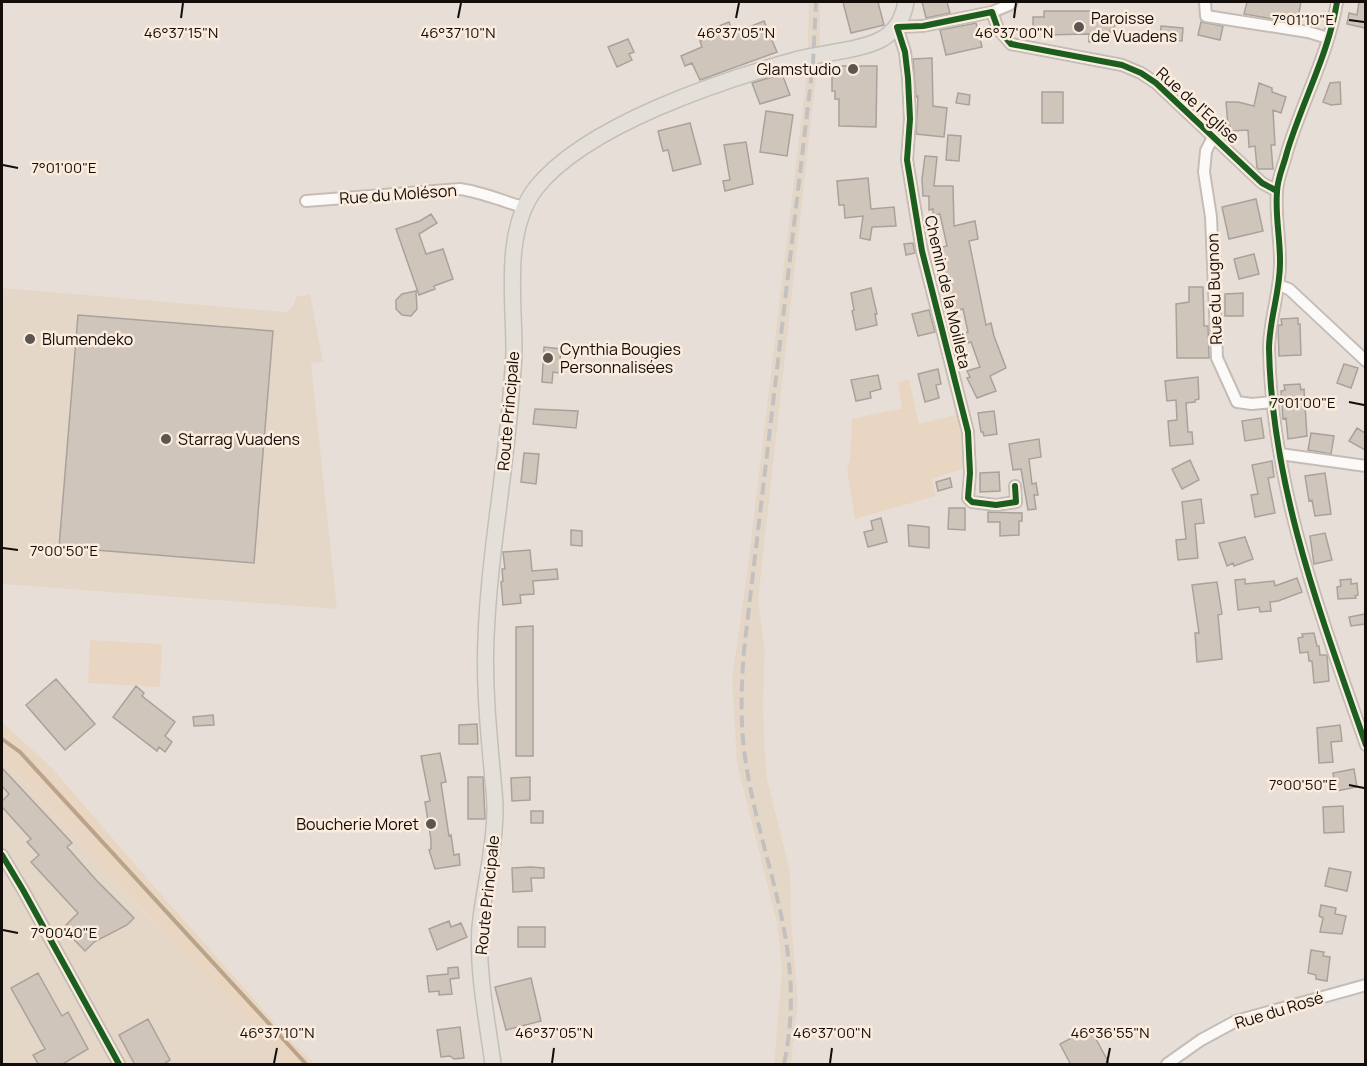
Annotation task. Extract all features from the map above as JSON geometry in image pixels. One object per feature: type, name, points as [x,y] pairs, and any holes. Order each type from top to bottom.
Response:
[{"type":"main road","points":[[897,27],[906,2]]},
{"type":"main road","name":"Route Principale","points":[[493,1065],[479,959],[480,926],[493,842],[495,807],[488,718],[486,638],[512,386],[515,242],[523,207],[543,180],[564,160],[600,137],[633,120],[689,95],[742,76],[813,55],[879,41],[897,27]]},
{"type":"street","points":[[897,27],[923,26],[992,12],[1012,2]]},
{"type":"street","points":[[1205,2],[1206,16],[1308,32],[1328,38]]},
{"type":"street","points":[[1337,2],[1328,38],[1295,126],[1277,191],[1281,261],[1272,313],[1269,348],[1280,454],[1307,573],[1365,745]]},
{"type":"street","name":"Rue de l'Eglise","points":[[992,12],[998,29],[1011,44],[1122,65],[1141,73],[1156,83],[1262,183],[1277,191]]},
{"type":"street","name":"Chemin de la Moilleta","points":[[897,27],[905,52],[908,78],[907,160],[922,251],[968,432],[970,473],[968,498],[972,502],[996,505],[1016,502],[1015,486]]},
{"type":"street","name":"Rue du Bugnon","points":[[1213,137],[1206,151],[1204,172],[1210,217],[1217,358],[1237,402],[1252,404],[1273,402]]},
{"type":"street","name":"Rue du Moléson","points":[[306,201],[460,189],[478,192],[523,207]]},
{"type":"street","points":[[1278,285],[1289,289],[1365,361]]},
{"type":"street","points":[[1280,454],[1365,466]]},
{"type":"street","points":[[2,855],[119,1065]]},
{"type":"street","name":"Rue du Rosé","points":[[1167,1065],[1201,1040],[1236,1021],[1365,985]]},
{"type":"shaded area","points":[[809,2],[820,2],[820,40],[758,601],[765,651],[763,705],[767,779],[790,872],[798,1002],[791,1064],[774,1064],[782,968],[777,923],[737,764],[732,679],[747,574],[807,71]]},
{"type":"shaded area","points":[[3,288],[287,312],[294,305],[296,297],[310,294],[323,362],[311,363],[337,609],[2,584]]},
{"type":"shaded area","points":[[909,379],[919,424],[959,414],[965,468],[932,479],[936,496],[855,519],[847,469],[850,460],[852,419],[902,408],[898,382]]},
{"type":"shaded area","points":[[90,640],[162,644],[160,687],[88,683]]},
{"type":"shaded area","points":[[2,722],[51,767],[291,1041],[315,1064],[285,1064],[2,758]]},
{"type":"shaded area","points":[[2,758],[91,855],[285,1064],[2,1064]]},
{"type":"building","points":[[843,2],[878,2],[884,25],[851,33]]},
{"type":"building","points":[[922,2],[947,2],[950,13],[926,18]]},
{"type":"building","points":[[1247,2],[1301,2],[1297,23],[1244,14]]},
{"type":"building","points":[[1359,2],[1365,2],[1365,28],[1347,24],[1349,13],[1357,15]]},
{"type":"building","name":"Paroisse de Vuadens","points":[[1044,11],[1092,11],[1092,15],[1110,15],[1115,19],[1115,26],[1110,30],[1110,42],[1089,42],[1089,34],[1045,35],[1044,29],[1033,29],[1033,17],[1044,17]]},
{"type":"building","points":[[764,21],[777,52],[700,80],[692,63],[685,66],[681,56],[702,47],[700,41],[716,34],[714,28],[729,22],[734,33]]},
{"type":"building","points":[[1201,22],[1223,26],[1220,40],[1198,35]]},
{"type":"building","points":[[976,23],[982,47],[946,55],[940,30]]},
{"type":"building","points":[[1161,26],[1183,28],[1182,41],[1160,39]]},
{"type":"building","points":[[628,39],[634,52],[629,54],[632,60],[617,67],[608,47]]},
{"type":"building","points":[[932,58],[933,106],[947,108],[944,137],[916,134],[918,96],[916,97],[913,59]]},
{"type":"building","points":[[832,66],[877,66],[876,127],[839,126],[839,99],[835,99],[835,91],[832,91]]},
{"type":"building","points":[[782,74],[790,95],[760,104],[752,83]]},
{"type":"building","points":[[1340,82],[1341,104],[1331,105],[1323,102],[1330,83]]},
{"type":"building","points":[[1259,83],[1272,88],[1272,92],[1286,97],[1281,113],[1273,110],[1275,145],[1271,145],[1273,169],[1257,168],[1255,146],[1249,147],[1248,130],[1231,131],[1228,126],[1226,102],[1254,106]]},
{"type":"building","points":[[1042,92],[1063,92],[1063,123],[1042,123]]},
{"type":"building","points":[[958,93],[970,95],[969,105],[956,103]]},
{"type":"building","points":[[766,111],[793,115],[787,156],[760,152]]},
{"type":"building","points":[[690,123],[701,164],[673,171],[668,150],[663,151],[658,131]]},
{"type":"building","points":[[948,135],[961,136],[959,161],[946,160]]},
{"type":"building","points":[[746,142],[753,184],[725,191],[723,181],[730,180],[724,145]]},
{"type":"building","points":[[925,156],[937,157],[934,186],[953,186],[954,226],[975,221],[978,239],[969,241],[986,325],[991,323],[1006,368],[990,376],[996,391],[977,398],[967,378],[970,377],[967,371],[980,367],[971,342],[957,346],[954,336],[968,332],[963,309],[948,313],[932,249],[947,246],[940,214],[933,215],[933,209],[929,210],[929,196],[923,196],[922,179]]},
{"type":"building","points":[[868,178],[871,209],[894,207],[896,226],[872,227],[870,240],[860,238],[863,216],[845,218],[844,205],[839,205],[837,181]]},
{"type":"building","points":[[1256,199],[1263,231],[1229,239],[1222,207]]},
{"type":"building","points":[[431,214],[437,223],[419,234],[426,254],[443,249],[453,279],[419,295],[396,229],[420,221]]},
{"type":"building","points":[[913,243],[915,253],[906,255],[904,244]]},
{"type":"building","points":[[1254,254],[1259,274],[1239,279],[1234,259]]},
{"type":"building","points":[[1189,287],[1203,287],[1204,326],[1208,326],[1209,358],[1177,358],[1176,304],[1189,302]]},
{"type":"building","points":[[871,288],[877,325],[856,330],[851,293]]},
{"type":"building","points":[[416,291],[417,309],[411,316],[402,315],[396,309],[396,300],[402,294]]},
{"type":"building","points":[[1243,293],[1243,316],[1225,316],[1225,294]]},
{"type":"building","points":[[929,310],[935,332],[918,336],[912,314]]},
{"type":"building","name":"Starrag Vuadens","points":[[78,315],[273,331],[254,563],[59,547]]},
{"type":"building","points":[[1298,318],[1301,355],[1279,356],[1278,327],[1282,325],[1281,319]]},
{"type":"building","points":[[544,347],[561,349],[559,373],[553,372],[552,383],[542,382]]},
{"type":"building","points":[[1344,364],[1358,368],[1351,388],[1337,383]]},
{"type":"building","points":[[938,369],[941,384],[936,385],[939,398],[925,402],[918,374]]},
{"type":"building","points":[[878,375],[881,389],[870,392],[871,398],[856,401],[851,380]]},
{"type":"building","points":[[1198,377],[1199,399],[1186,403],[1188,432],[1192,432],[1193,444],[1170,446],[1168,421],[1177,420],[1176,400],[1167,401],[1165,381]]},
{"type":"building","points":[[1300,384],[1301,390],[1304,389],[1307,436],[1288,439],[1286,418],[1283,419],[1281,391],[1285,390],[1284,385]]},
{"type":"building","points":[[535,409],[578,411],[576,428],[533,424]]},
{"type":"building","points":[[994,411],[997,434],[984,436],[981,432],[978,413]]},
{"type":"building","points":[[1261,418],[1264,438],[1245,441],[1242,421]]},
{"type":"building","points":[[1357,428],[1365,433],[1365,450],[1349,441]]},
{"type":"building","points":[[1311,433],[1334,436],[1331,454],[1308,450]]},
{"type":"building","points":[[1039,439],[1041,457],[1029,459],[1032,484],[1036,483],[1038,495],[1034,495],[1036,509],[1028,510],[1021,469],[1013,470],[1009,444]]},
{"type":"building","points":[[524,453],[539,454],[536,484],[521,482]]},
{"type":"building","points":[[1190,460],[1199,480],[1182,489],[1172,469]]},
{"type":"building","points":[[1272,461],[1274,477],[1268,478],[1275,513],[1255,517],[1251,495],[1258,494],[1252,465]]},
{"type":"building","points":[[999,472],[1000,491],[980,492],[980,473]]},
{"type":"building","points":[[1325,473],[1331,514],[1315,516],[1312,500],[1309,501],[1305,476]]},
{"type":"building","points":[[950,478],[952,487],[938,491],[936,482]]},
{"type":"building","points":[[1201,499],[1204,523],[1195,524],[1198,558],[1178,560],[1176,540],[1186,539],[1182,502]]},
{"type":"building","points":[[949,508],[965,508],[965,530],[948,529]]},
{"type":"building","points":[[988,512],[1022,513],[1022,521],[1019,521],[1019,535],[1000,536],[1000,522],[988,522]]},
{"type":"building","points":[[881,518],[887,542],[868,547],[864,532],[873,530],[871,521]]},
{"type":"building","points":[[908,525],[929,527],[929,548],[909,546]]},
{"type":"building","points":[[571,530],[582,531],[582,546],[571,545]]},
{"type":"building","points":[[1325,533],[1332,560],[1314,564],[1310,536]]},
{"type":"building","points":[[1245,537],[1253,559],[1234,566],[1233,563],[1227,566],[1219,543]]},
{"type":"building","points":[[530,550],[532,571],[557,569],[558,579],[533,581],[534,594],[520,595],[521,603],[503,605],[501,582],[503,581],[502,569],[505,569],[503,552]]},
{"type":"building","points":[[1297,578],[1302,592],[1270,602],[1271,611],[1260,612],[1259,607],[1238,610],[1235,580],[1245,579],[1245,584],[1274,581],[1275,586]]},
{"type":"building","points":[[1351,579],[1351,584],[1357,583],[1358,595],[1355,596],[1356,598],[1338,599],[1337,587],[1341,586],[1340,580]]},
{"type":"building","points":[[1217,582],[1222,614],[1218,615],[1222,659],[1197,662],[1195,633],[1199,633],[1192,585]]},
{"type":"building","points":[[1365,614],[1365,624],[1351,626],[1349,617]]},
{"type":"building","points":[[533,626],[533,756],[516,756],[516,627]]},
{"type":"building","points":[[1314,633],[1320,655],[1327,655],[1329,681],[1314,683],[1312,661],[1309,661],[1308,652],[1300,653],[1298,638],[1303,637],[1302,634]]},
{"type":"building","points":[[56,679],[95,724],[65,750],[26,705]]},
{"type":"building","points":[[136,686],[144,693],[142,696],[175,722],[165,736],[172,742],[165,752],[159,747],[157,751],[113,717]]},
{"type":"building","points":[[213,715],[214,725],[194,726],[193,717]]},
{"type":"building","points":[[477,724],[478,744],[459,744],[459,725]]},
{"type":"building","points":[[1340,725],[1342,741],[1331,742],[1333,762],[1319,763],[1317,728]]},
{"type":"building","points":[[440,753],[446,782],[441,783],[449,836],[451,835],[454,855],[459,854],[460,865],[435,869],[429,850],[431,840],[425,802],[430,801],[421,756]]},
{"type":"building","points":[[2,768],[72,843],[67,847],[134,918],[127,925],[94,942],[85,951],[63,928],[78,913],[31,862],[39,855],[27,842],[31,839],[2,807],[2,801],[9,794],[2,786]]},
{"type":"building","points":[[1354,769],[1357,787],[1336,791],[1333,773]]},
{"type":"building","points":[[468,777],[483,777],[485,819],[468,819]]},
{"type":"building","points":[[530,777],[530,800],[512,801],[511,778]]},
{"type":"building","points":[[1343,806],[1344,832],[1324,833],[1323,807]]},
{"type":"building","points":[[531,811],[543,811],[543,823],[531,823]]},
{"type":"building","points":[[512,868],[544,868],[544,878],[531,878],[532,891],[513,892]]},
{"type":"building","points":[[1329,868],[1351,872],[1347,891],[1325,886]]},
{"type":"building","points":[[1321,905],[1336,908],[1335,914],[1346,916],[1342,934],[1320,932],[1323,918],[1319,916]]},
{"type":"building","points":[[449,921],[451,927],[461,923],[467,937],[437,950],[429,929]]},
{"type":"building","points":[[518,927],[545,927],[545,947],[518,947]]},
{"type":"building","points":[[1311,950],[1324,952],[1323,956],[1330,957],[1327,981],[1316,979],[1316,975],[1308,973]]},
{"type":"building","points":[[458,967],[459,978],[450,979],[452,994],[439,995],[439,991],[429,992],[427,976],[448,974],[448,968]]},
{"type":"building","points":[[38,973],[62,1016],[68,1012],[88,1049],[61,1065],[39,1065],[33,1055],[45,1049],[11,988]]},
{"type":"building","points":[[531,978],[541,1021],[506,1030],[495,987]]},
{"type":"building","points":[[148,1019],[170,1060],[162,1065],[135,1065],[119,1035]]},
{"type":"building","points":[[460,1027],[464,1058],[441,1057],[437,1030]]},
{"type":"building","points":[[1090,1028],[1110,1065],[1071,1065],[1060,1044]]},
{"type":"waterway","points":[[2,739],[20,752],[306,1064]]},
{"type":"railway","points":[[784,1064],[790,1023],[791,984],[787,948],[746,764],[742,693],[744,650],[813,63],[816,2]]},
{"type":"cycle path","points":[[1337,2],[1322,59],[1293,133],[1278,182],[1280,271],[1269,349],[1272,401],[1289,501],[1316,600],[1366,745]]},
{"type":"cycle path","points":[[1015,486],[1016,502],[996,505],[972,502],[968,498],[970,473],[968,432],[922,251],[907,160],[910,119],[908,78],[905,52],[897,27],[923,26],[992,12],[998,29],[1011,44],[1122,65],[1141,73],[1156,83],[1262,183],[1277,191]]},
{"type":"cycle path","points":[[2,855],[119,1064]]},
{"type":"place","name":"Paroisse de Vuadens","points":[[1079,27]]},
{"type":"place","name":"Glamstudio","points":[[853,69]]},
{"type":"place","name":"Blumendeko","points":[[30,339]]},
{"type":"place","name":"Cynthia Bougies Personnalisées","points":[[548,358]]},
{"type":"place","name":"Starrag Vuadens","points":[[166,439]]},
{"type":"place","name":"Boucherie Moret","points":[[431,824]]}]
